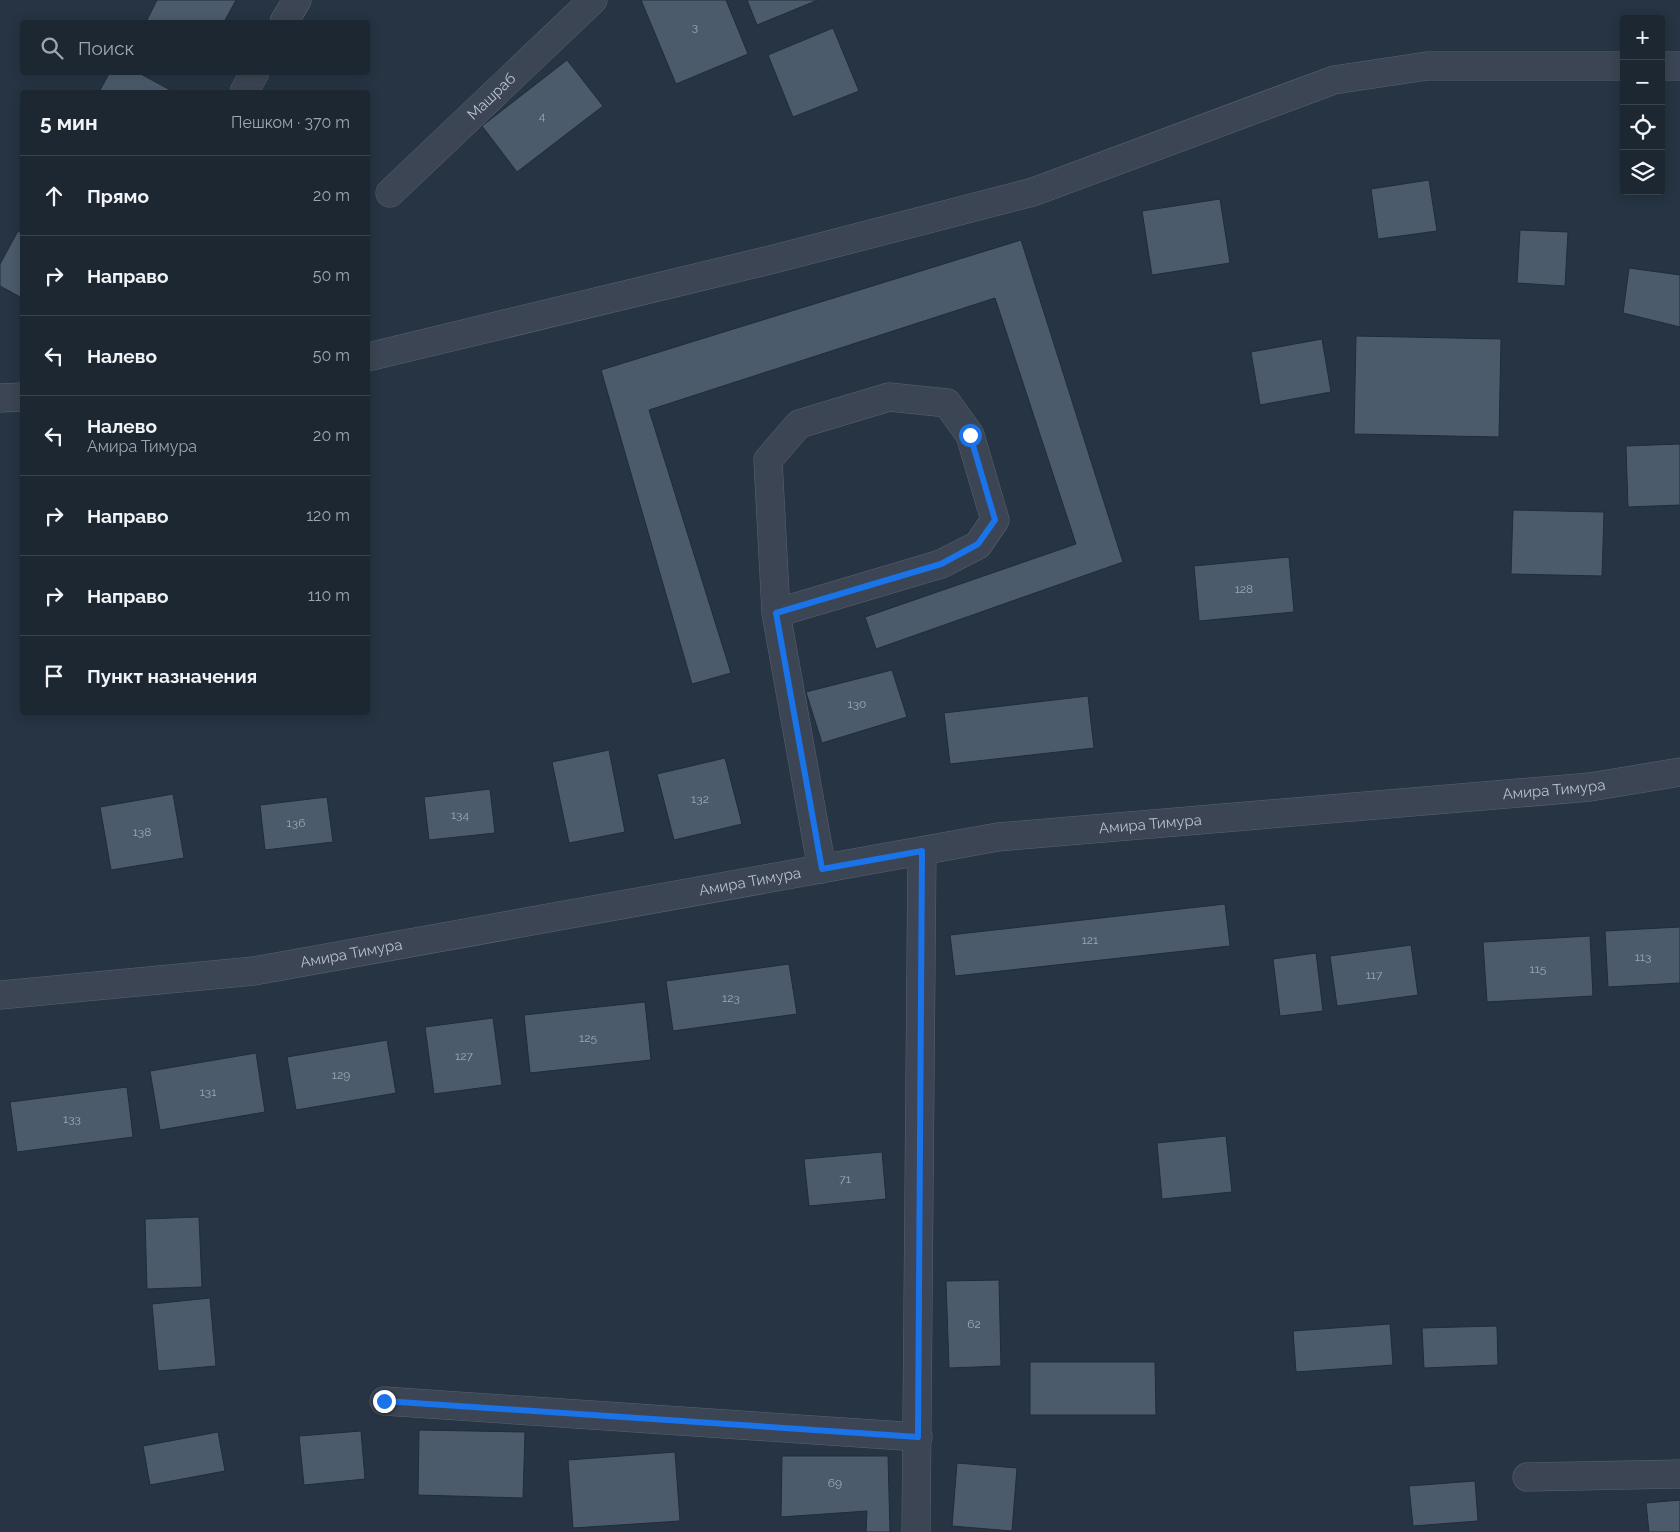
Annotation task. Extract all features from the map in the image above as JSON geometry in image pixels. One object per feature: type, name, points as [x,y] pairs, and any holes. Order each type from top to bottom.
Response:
[{"type":"street","points":[[285,20],[297,0]]},
{"type":"street","name":"Машраб","points":[[390,193],[593,0]]},
{"type":"street","points":[[370,357],[770,260],[1033,192],[1334,80],[1427,66],[1620,66]]},
{"type":"street","points":[[1665,66],[1680,66]]},
{"type":"street","points":[[245,90],[253,75]]},
{"type":"street","points":[[0,398],[20,397]]},
{"type":"street","points":[[776,613],[941,564],[978,544],[995,520],[970,435],[947,403],[889,397],[799,424],[768,460],[776,613],[822,869]]},
{"type":"street","name":"Амира Тимура","points":[[0,995],[254,971],[998,837],[1590,788],[1680,772]]},
{"type":"street","points":[[916,1532],[922,851]]},
{"type":"street","points":[[384,1401],[918,1437]]},
{"type":"street","points":[[1527,1478],[1680,1474]]},
{"type":"building","points":[[157,0],[236,0],[225,20],[147,20]]},
{"type":"building","points":[[641,0],[726,0],[748,54],[676,84]]},
{"type":"building","points":[[747,0],[818,0],[757,25]]},
{"type":"building","points":[[833,28],[859,91],[793,117],[768,55]]},
{"type":"building","points":[[567,60],[603,106],[517,172],[482,126]]},
{"type":"building","points":[[108,75],[143,75],[170,90],[100,90]]},
{"type":"building","points":[[1429,180],[1437,231],[1378,239],[1371,189]]},
{"type":"building","points":[[1220,199],[1230,263],[1152,275],[1142,211]]},
{"type":"building","points":[[1520,230],[1568,232],[1565,286],[1517,283]]},
{"type":"building","points":[[18,231],[20,232],[20,297],[0,286],[0,264]]},
{"type":"building","points":[[1021,240],[1123,562],[876,649],[865,617],[1076,544],[995,298],[649,410],[731,673],[692,684],[601,370]]},
{"type":"building","points":[[1629,268],[1680,275],[1680,327],[1623,313]]},
{"type":"building","points":[[1356,336],[1501,339],[1499,437],[1354,434]]},
{"type":"building","points":[[1322,339],[1331,392],[1260,405],[1251,352]]},
{"type":"building","points":[[1680,444],[1680,505],[1628,507],[1626,446]]},
{"type":"building","points":[[1513,510],[1604,512],[1602,576],[1511,574]]},
{"type":"building","points":[[1289,557],[1294,612],[1199,621],[1194,566]]},
{"type":"building","points":[[892,670],[907,717],[822,743],[806,692]]},
{"type":"building","points":[[1088,696],[1094,748],[950,764],[944,713]]},
{"type":"building","points":[[609,750],[625,832],[569,843],[552,762]]},
{"type":"building","points":[[725,758],[742,824],[674,840],[657,774]]},
{"type":"building","points":[[490,789],[495,833],[429,840],[424,797]]},
{"type":"building","points":[[173,794],[184,858],[111,870],[100,807]]},
{"type":"building","points":[[327,797],[333,842],[265,850],[260,805]]},
{"type":"building","points":[[1225,904],[1230,946],[955,976],[950,935]]},
{"type":"building","points":[[1680,927],[1680,983],[1608,987],[1605,931]]},
{"type":"building","points":[[1590,936],[1593,996],[1487,1002],[1483,942]]},
{"type":"building","points":[[1411,945],[1418,995],[1337,1006],[1330,956]]},
{"type":"building","points":[[1316,953],[1323,1011],[1280,1016],[1273,959]]},
{"type":"building","points":[[789,964],[797,1014],[673,1031],[666,981]]},
{"type":"building","points":[[645,1002],[651,1060],[530,1073],[524,1015]]},
{"type":"building","points":[[493,1018],[502,1085],[434,1094],[425,1027]]},
{"type":"building","points":[[387,1040],[396,1093],[296,1110],[287,1057]]},
{"type":"building","points":[[256,1053],[265,1112],[160,1130],[150,1071]]},
{"type":"building","points":[[127,1087],[133,1137],[17,1152],[10,1102]]},
{"type":"building","points":[[1226,1136],[1232,1192],[1162,1199],[1157,1143]]},
{"type":"building","points":[[882,1152],[886,1199],[809,1206],[804,1159]]},
{"type":"building","points":[[199,1217],[202,1287],[147,1289],[145,1219]]},
{"type":"building","points":[[999,1280],[1001,1366],[949,1368],[946,1281]]},
{"type":"building","points":[[210,1298],[216,1366],[158,1371],[152,1304]]},
{"type":"building","points":[[1390,1324],[1393,1365],[1296,1372],[1293,1331]]},
{"type":"building","points":[[1497,1326],[1498,1365],[1424,1368],[1422,1328]]},
{"type":"building","points":[[1030,1362],[1155,1362],[1156,1415],[1030,1415]]},
{"type":"building","points":[[419,1430],[525,1432],[523,1498],[418,1495]]},
{"type":"building","points":[[361,1431],[365,1479],[304,1485],[299,1436]]},
{"type":"building","points":[[218,1432],[225,1471],[150,1485],[143,1446]]},
{"type":"building","points":[[675,1452],[680,1521],[573,1528],[568,1460]]},
{"type":"building","points":[[782,1456],[888,1456],[890,1532],[866,1532],[867,1511],[781,1517]]},
{"type":"building","points":[[957,1463],[1017,1468],[1012,1531],[952,1526]]},
{"type":"building","points":[[1475,1481],[1478,1521],[1413,1526],[1409,1486]]},
{"type":"building","points":[[1680,1500],[1680,1532],[1649,1532],[1646,1503]]},
{"type":"route","points":[[384,1401],[918,1437],[922,851],[822,869],[776,613],[941,564],[978,544],[995,520],[970,435]]}]
